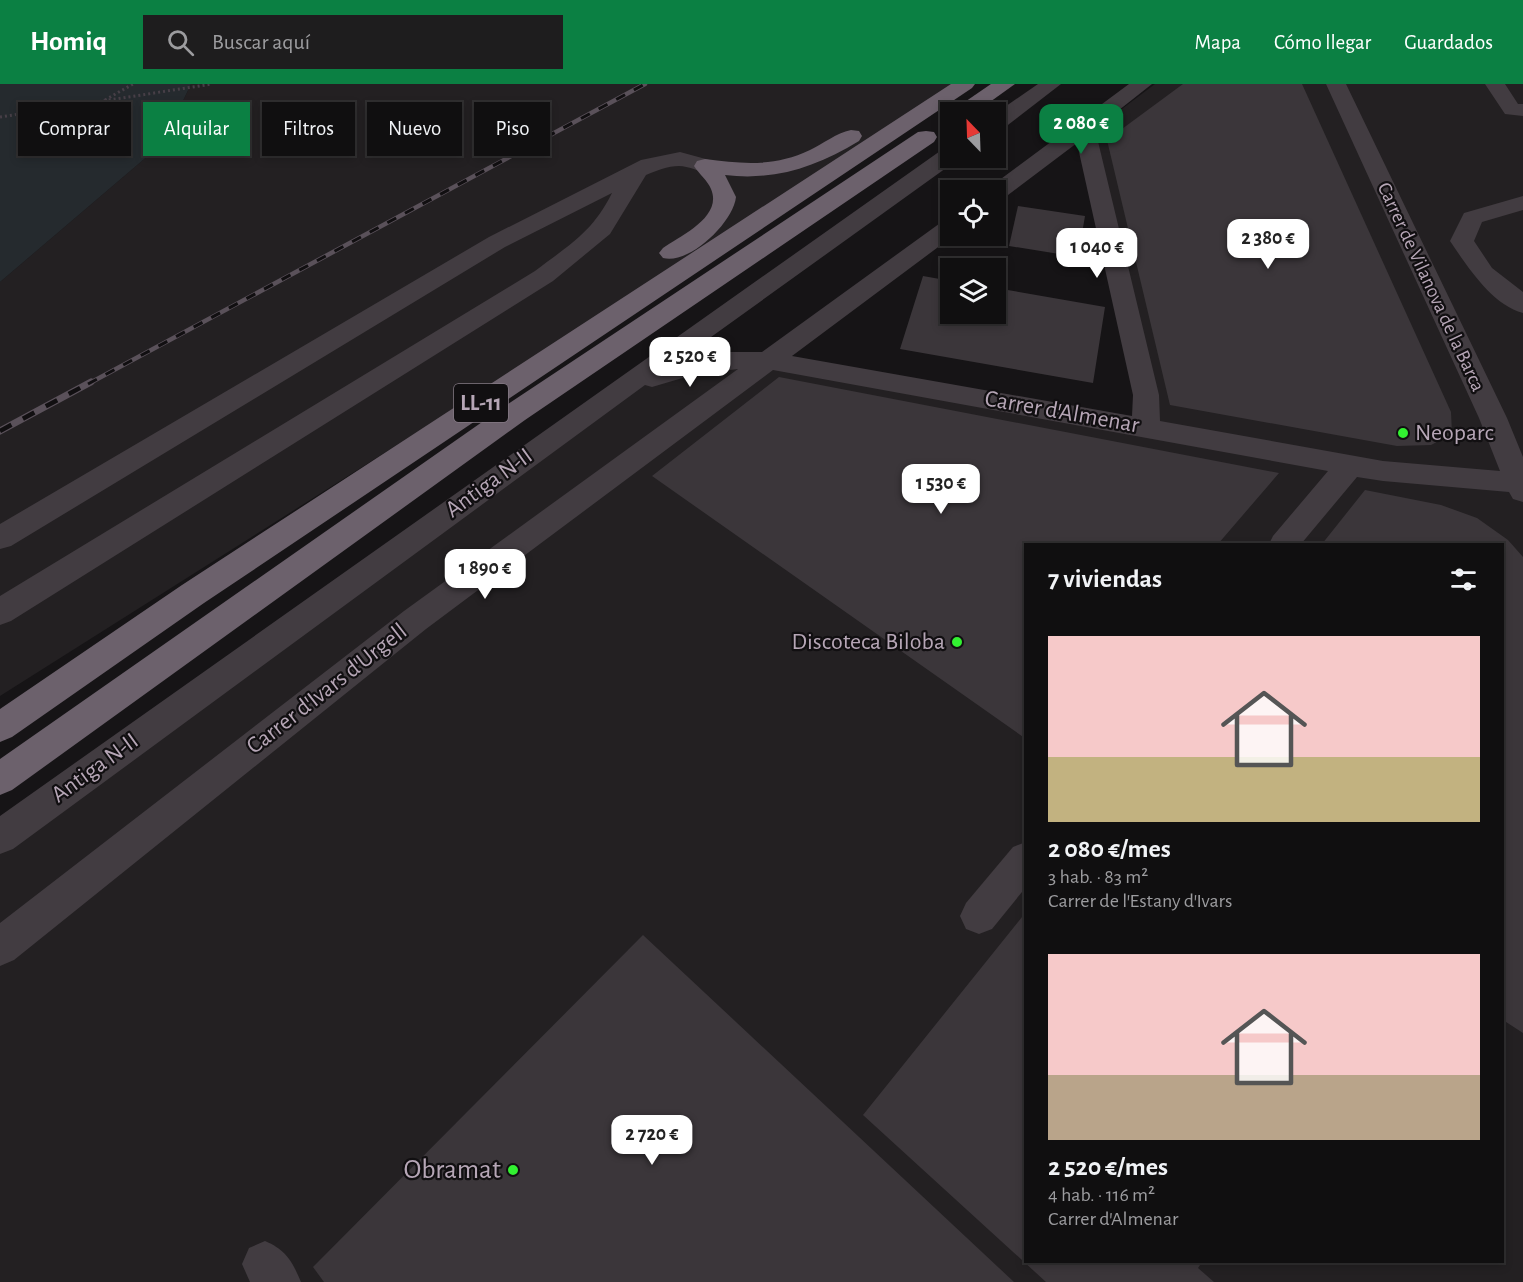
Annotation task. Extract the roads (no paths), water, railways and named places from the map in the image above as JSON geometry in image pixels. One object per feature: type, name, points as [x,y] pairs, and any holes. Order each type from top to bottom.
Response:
[{"type":"highway","name":"LL-11","points":[[0,727],[193,594],[590,332],[960,96],[1005,84]]},
{"type":"highway","points":[[705,166],[758,171],[802,162],[822,154],[892,111],[960,96]]},
{"type":"highway","name":"LL-11","points":[[0,778],[515,413],[940,127]]},
{"type":"highway","points":[[590,332],[611,296],[714,222],[722,209],[725,198],[718,181],[705,166]]},
{"type":"street","points":[[1006,116],[1051,84]]},
{"type":"street","points":[[1006,186],[1142,84]]},
{"type":"street","name":"Carrer de Vilanova de la Barca","points":[[1336,84],[1493,418],[1522,486]]},
{"type":"street","points":[[1495,84],[1519,114]]},
{"type":"street","points":[[1084,128],[1146,395],[1146,427]]},
{"type":"street","points":[[0,538],[497,242],[657,163],[680,159],[705,166]]},
{"type":"street","name":"Antiga N-II","points":[[0,837],[940,162]]},
{"type":"street","points":[[0,612],[544,276],[596,235],[616,208],[625,186],[637,172]]},
{"type":"street","points":[[1523,203],[1473,218],[1462,241],[1483,273],[1523,305]]},
{"type":"street","name":"Carrer d'Ivars d'Urgell","points":[[0,947],[415,620],[528,539],[660,439],[771,361],[940,234]]},
{"type":"street","name":"Carrer d'Almenar","points":[[607,399],[676,368],[706,361],[738,358],[771,361],[1383,471],[1522,486]]},
{"type":"street","points":[[1285,543],[1350,465]]},
{"type":"street","points":[[979,916],[1024,861]]},
{"type":"railway","points":[[88,384],[645,84]]},
{"type":"railway","points":[[0,431],[91,382]]},
{"type":"place","name":"Neoparc","points":[[1403,433]]},
{"type":"place","name":"Discoteca Biloba","points":[[957,642]]},
{"type":"place","name":"Obramat","points":[[513,1170]]}]
